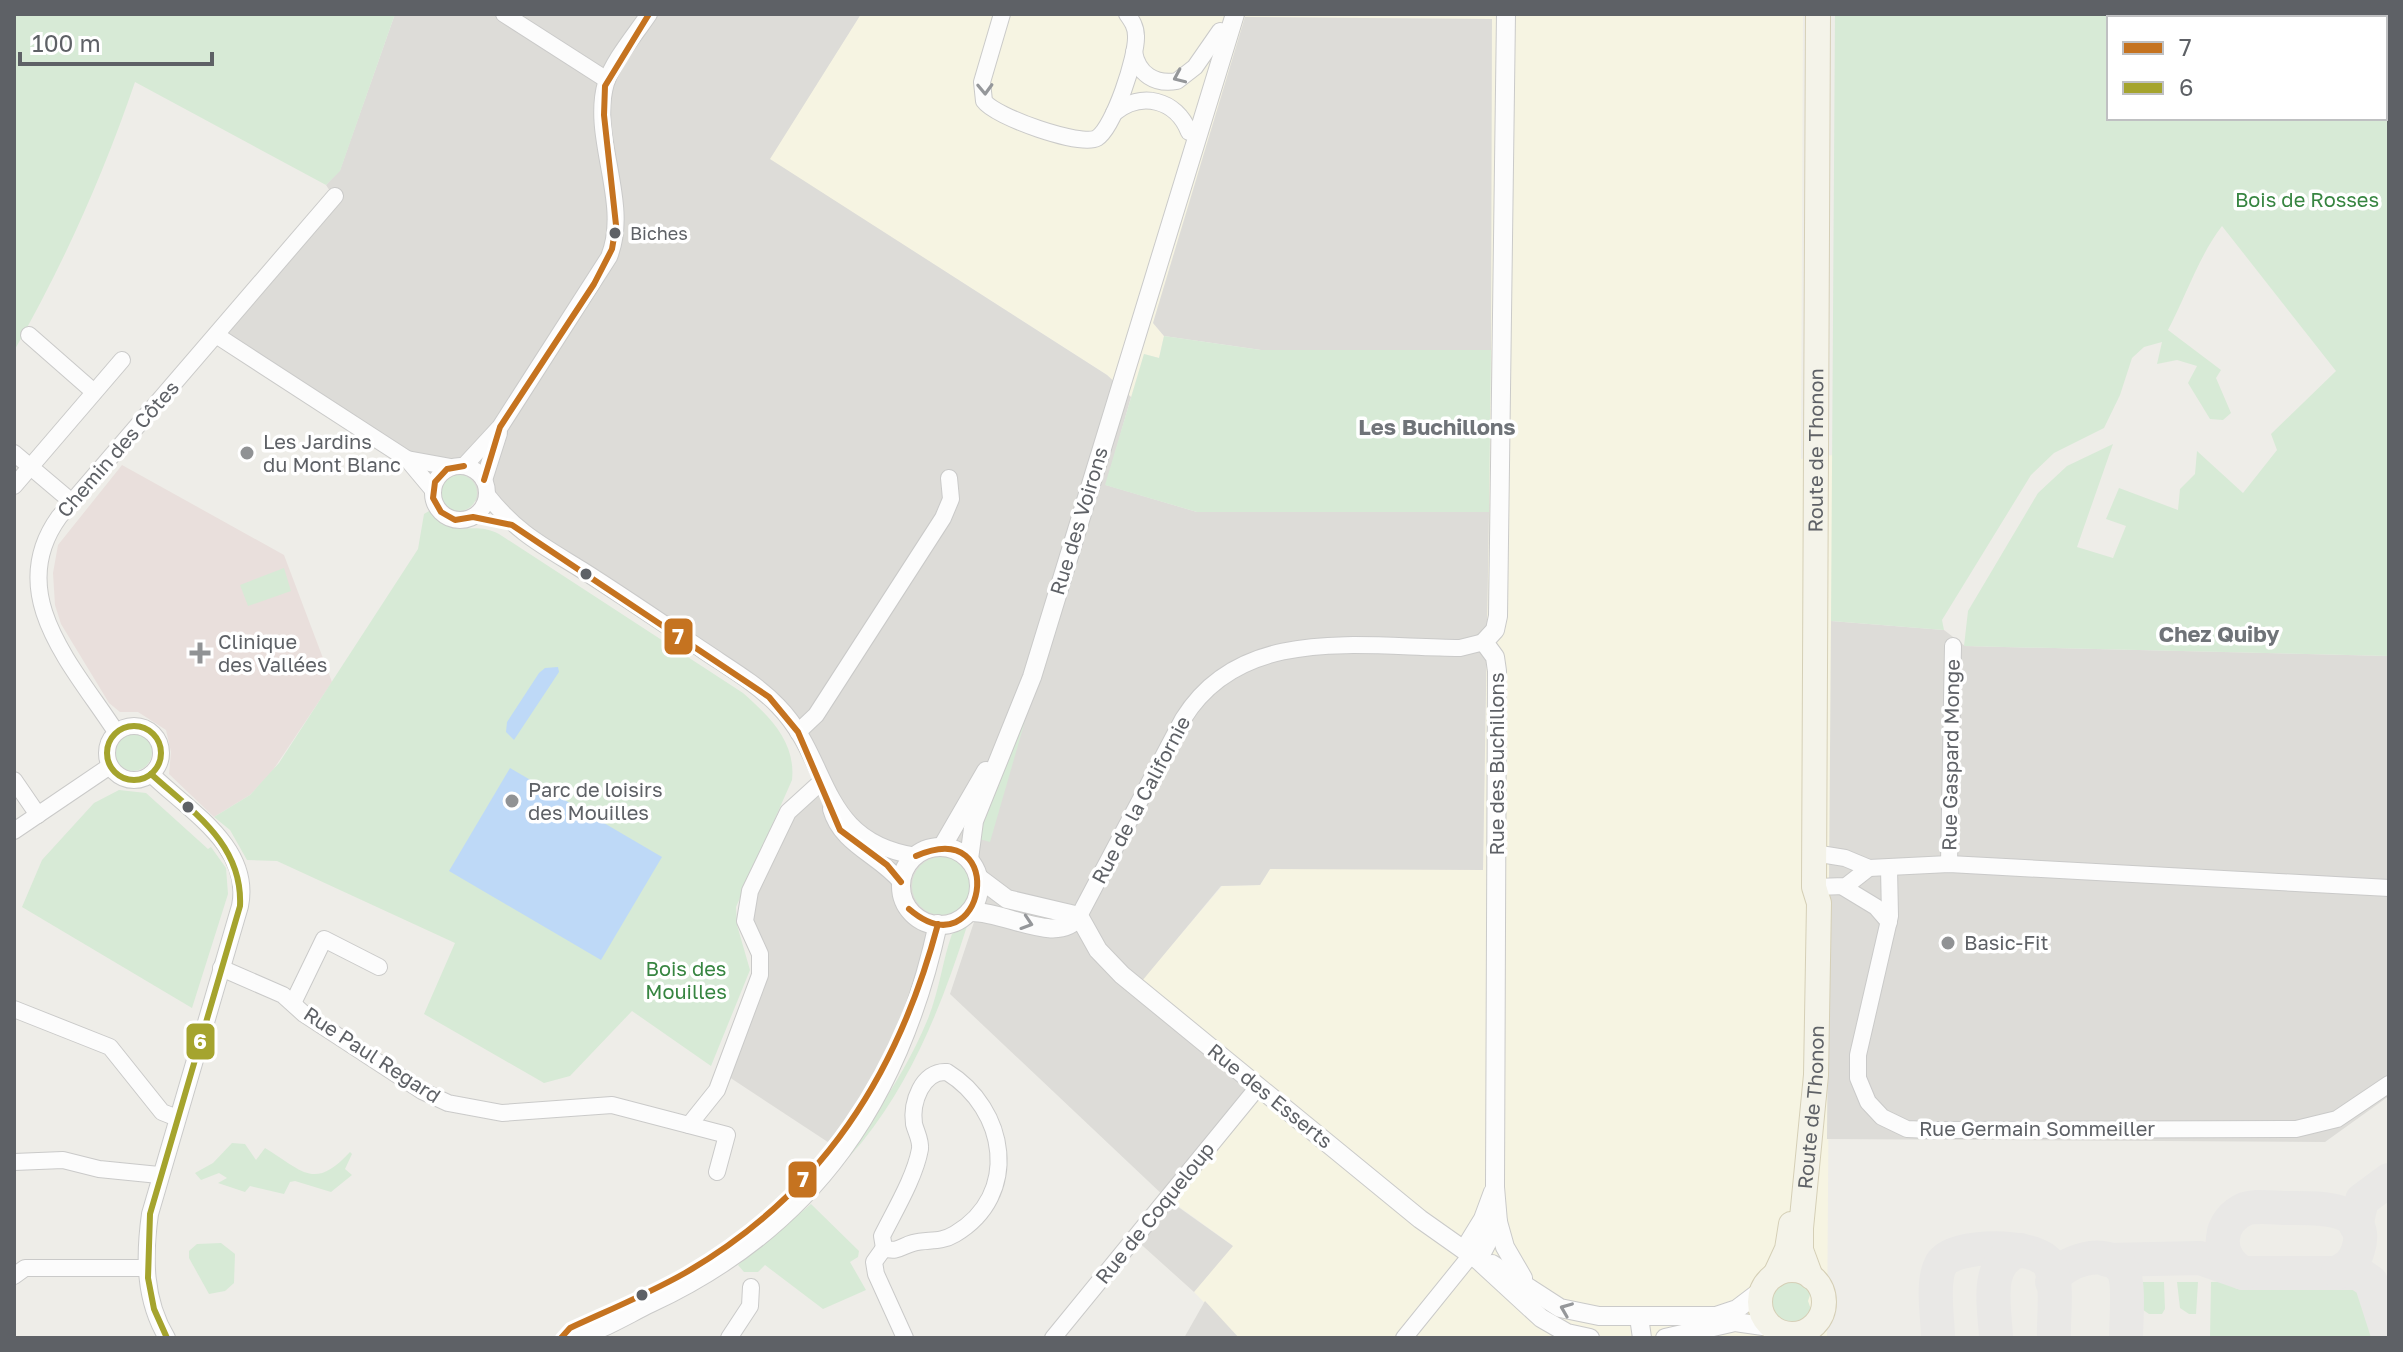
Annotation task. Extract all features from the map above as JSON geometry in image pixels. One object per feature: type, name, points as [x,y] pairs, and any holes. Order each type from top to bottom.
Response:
[{"type":"main road","name":"Route de Thonon","points":[[1811,1277],[1802,1255],[1801,1228],[1817,1067],[1819,903],[1814,887],[1814,853],[1818,14]]},
{"type":"main road","name":"Route de Thonon","points":[[1768,1282],[1784,1258],[1791,1231],[1804,1034],[1808,903],[1814,887]]},
{"type":"main road","points":[[1794,1270],[1811,1277],[1820,1287],[1824,1303],[1819,1319],[1808,1334],[1776,1332],[1760,1310],[1768,1282],[1794,1270]]},
{"type":"street","points":[[504,14],[607,80]]},
{"type":"street","points":[[433,490],[440,475],[458,466],[500,427],[594,284],[615,242],[604,115],[607,80],[649,14]]},
{"type":"street","points":[[1002,14],[982,82],[982,96],[992,111],[1083,141],[1103,133],[1114,113],[1134,52],[1136,33],[1127,14]]},
{"type":"street","name":"Rue des Voirons","points":[[1142,309],[1169,236],[1235,14]]},
{"type":"street","points":[[1484,642],[1495,630],[1498,616],[1506,14]]},
{"type":"street","points":[[1134,52],[1146,75],[1172,82],[1190,72],[1222,22]]},
{"type":"street","name":"Rue des Voirons","points":[[969,859],[974,821],[1035,667],[1142,309],[1222,22]]},
{"type":"street","points":[[1114,113],[1131,102],[1157,101],[1176,111],[1189,132]]},
{"type":"street","name":"Chemin des Côtes","points":[[116,732],[46,621],[38,596],[37,574],[42,547],[51,529],[72,502],[335,196]]},
{"type":"street","points":[[29,335],[94,392]]},
{"type":"street","points":[[216,335],[407,459],[433,490],[435,502],[445,515],[459,520],[473,517],[512,525],[743,677],[779,707],[798,732],[840,830],[887,865],[901,882],[908,907],[921,919],[938,924],[959,920],[969,912],[978,896],[979,878]]},
{"type":"street","points":[[14,486],[122,360]]},
{"type":"street","points":[[473,517],[482,509],[500,427]]},
{"type":"street","points":[[14,453],[72,502]]},
{"type":"street","points":[[407,459],[476,471],[512,525]]},
{"type":"street","points":[[798,732],[816,715],[943,518],[951,499],[949,478]]},
{"type":"street","name":"Rue de la Californie","points":[[1079,916],[1183,719],[1201,694],[1225,674],[1255,658],[1295,648],[1460,648],[1484,642]]},
{"type":"street","name":"Rue des Buchillons","points":[[1484,642],[1496,660],[1498,679],[1495,1187],[1498,1222],[1509,1256],[1529,1287]]},
{"type":"street","name":"Rue Gaspard Monge","points":[[1949,864],[1953,646]]},
{"type":"street","points":[[136,726],[154,735],[161,753],[151,774],[133,780],[121,777],[110,766],[107,746],[116,732],[136,726]]},
{"type":"street","name":"Rue des Voirons","points":[[942,847],[1010,731]]},
{"type":"street","points":[[14,831],[110,766]]},
{"type":"street","points":[[151,774],[226,845],[239,865],[242,898],[150,1214],[146,1268],[153,1310],[167,1338]]},
{"type":"street","points":[[14,780],[38,815]]},
{"type":"street","points":[[824,789],[870,841],[893,853],[916,856],[942,847],[954,849],[969,859],[979,878],[1007,899],[1079,916],[1070,927],[1055,931],[993,913],[969,912]]},
{"type":"street","points":[[689,1125],[712,1098],[723,1075],[762,966],[745,921],[750,891],[794,803],[824,789]]},
{"type":"street","points":[[1814,853],[1845,858],[1869,868],[1917,863],[1949,864],[2389,888]]},
{"type":"street","points":[[901,882],[906,867],[916,856]]},
{"type":"street","points":[[1843,887],[1869,868]]},
{"type":"street","name":"Rue Germain Sommeiller","points":[[1889,868],[1889,922],[1857,1069],[1868,1102],[1882,1117],[1907,1129],[2296,1129],[2337,1119],[2389,1084]]},
{"type":"street","points":[[1814,887],[1843,887],[1876,907],[1889,922]]},
{"type":"street","name":"Rue des Esserts","points":[[1079,916],[1110,964],[1258,1087],[1471,1255],[1541,1318],[1567,1333],[1590,1338]]},
{"type":"street","points":[[573,1338],[696,1279],[767,1230],[842,1155],[863,1124],[915,1009],[938,924]]},
{"type":"street","name":"Rue Paul Regard","points":[[293,1003],[324,939],[379,967]]},
{"type":"street","name":"Rue Paul Regard","points":[[221,968],[293,1003],[304,1014],[422,1091],[459,1107],[516,1113],[602,1105],[689,1125],[727,1135],[717,1172]]},
{"type":"street","points":[[14,1009],[110,1047],[162,1112],[177,1118]]},
{"type":"street","points":[[884,1248],[898,1250],[910,1243],[940,1241],[957,1233],[993,1197],[1000,1145],[972,1091],[947,1072],[938,1073],[927,1080],[915,1101],[914,1123],[920,1149],[882,1236],[884,1248],[874,1262],[876,1274],[905,1338]]},
{"type":"street","points":[[561,1338],[570,1328],[701,1263],[763,1218],[820,1162],[881,1081]]},
{"type":"street","name":"Rue de Coqueloup","points":[[1053,1338],[1258,1087]]},
{"type":"street","points":[[14,1162],[63,1160],[99,1169],[159,1175]]},
{"type":"street","name":"Rue des Buchillons","points":[[1471,1255],[1495,1187]]},
{"type":"street","points":[[1404,1338],[1471,1255],[1493,1238],[1498,1222]]},
{"type":"street","name":"Rue des Esserts","points":[[1471,1255],[1501,1267],[1560,1308],[1609,1317],[1720,1316],[1741,1307],[1768,1282]]},
{"type":"street","points":[[14,1276],[25,1268],[146,1268]]},
{"type":"street","points":[[729,1338],[750,1306],[751,1287]]},
{"type":"street","points":[[1597,1338],[1609,1317]]},
{"type":"street","points":[[1639,1317],[1642,1338]]},
{"type":"street","points":[[1541,1318],[1563,1338]]},
{"type":"street","points":[[1665,1338],[1740,1322],[1776,1332]]},
{"type":"shaded area","points":[[395,14],[861,14],[770,159],[1107,375],[1131,397],[1106,485],[1197,512],[1489,512],[1483,870],[1270,869],[1260,885],[1221,886],[1137,987],[1258,1087],[1167,1199],[1233,1246],[1194,1292],[1134,1238],[1166,1198],[950,994],[975,919],[937,931],[918,999],[840,1150],[723,1073],[760,975],[745,921],[788,812],[821,782],[790,719],[620,594],[216,335],[334,197],[326,185],[340,170]]},
{"type":"shaded area","points":[[861,14],[1803,14],[1801,459],[1833,455],[1827,1338],[1239,1338],[1194,1292],[1232,1245],[1167,1198],[1136,987],[1222,886],[1260,885],[1270,869],[1483,869],[1491,350],[1491,19],[1245,17],[1153,323],[1164,336],[1159,358],[1144,354],[1131,397],[1107,375],[769,159]]},
{"type":"shaded area","points":[[1245,17],[1492,19],[1491,350],[1261,350],[1164,336],[1153,323]]},
{"type":"shaded area","name":"Clinique des Vallées","points":[[122,465],[284,555],[332,682],[271,773],[250,795],[214,817],[169,774],[171,752],[166,730],[138,712],[120,712],[109,703],[61,624],[55,605],[53,573],[58,545]]},
{"type":"shaded area","points":[[1831,621],[1944,630],[1965,646],[2389,656],[2389,1096],[2325,1142],[1827,1139]]},
{"type":"shaded area","points":[[1205,1301],[1239,1338],[1184,1338]]},
{"type":"green space","points":[[14,14],[395,14],[340,171],[326,185],[135,82],[81,220],[14,351]]},
{"type":"green space","name":"Bois de Rosses","points":[[1835,14],[2389,14],[2389,656],[1964,646],[1968,611],[2038,493],[2067,466],[2113,444],[2077,547],[2113,558],[2126,526],[2106,519],[2119,488],[2178,510],[2180,489],[2195,474],[2197,451],[2243,493],[2277,450],[2271,434],[2336,371],[2222,226],[2200,263],[2168,330],[2221,370],[2216,378],[2231,413],[2223,420],[2210,419],[2188,383],[2197,366],[2177,360],[2157,364],[2162,342],[2144,347],[2132,358],[2120,395],[2104,428],[2054,453],[2031,475],[1942,620],[1944,630],[1831,621]]},
{"type":"green space","points":[[1164,336],[1261,350],[1491,350],[1489,512],[1197,512],[1105,485],[1144,354],[1159,358]]},
{"type":"green space","points":[[459,475],[472,480],[477,493],[472,506],[459,511],[446,506],[441,493],[446,480]]},
{"type":"green space","name":"Parc de loisirs des Mouilles","points":[[429,511],[448,526],[479,528],[499,534],[743,693],[763,711],[785,742],[790,754],[792,780],[736,907],[737,925],[750,970],[711,1066],[632,1011],[570,1076],[544,1083],[424,1014],[455,943],[277,861],[247,860],[230,830],[214,817],[250,795],[279,763],[418,549],[424,514]]},
{"type":"green space","points":[[284,568],[291,591],[248,606],[240,585]]},
{"type":"green space","points":[[1025,721],[990,842],[976,838],[980,821]]},
{"type":"green space","points":[[133,733],[146,739],[152,752],[146,765],[133,771],[120,765],[114,752],[120,739]]},
{"type":"green space","points":[[119,790],[146,793],[208,849],[211,847],[226,868],[228,894],[192,1008],[22,907],[42,860],[94,803]]},
{"type":"green space","points":[[941,857],[962,865],[970,886],[962,907],[941,915],[920,907],[912,886],[920,865]]},
{"type":"green space","points":[[967,926],[937,1011],[897,1092],[862,1142],[808,1202],[858,1137],[903,1070],[931,1010],[952,934]]},
{"type":"green space","points":[[232,1143],[245,1144],[256,1160],[265,1148],[299,1170],[317,1174],[338,1164],[350,1152],[352,1154],[345,1169],[352,1175],[331,1192],[295,1181],[290,1182],[284,1194],[250,1186],[245,1192],[218,1183],[227,1178],[219,1173],[201,1180],[195,1173],[213,1163]]},
{"type":"green space","points":[[811,1204],[859,1251],[858,1257],[850,1262],[866,1290],[823,1309],[765,1265],[758,1272],[744,1272],[738,1265]]},
{"type":"green space","points":[[221,1243],[235,1254],[234,1283],[225,1291],[209,1294],[189,1258],[189,1251],[197,1244]]},
{"type":"green space","points":[[1791,1278],[1812,1289],[1808,1301],[1813,1315],[1805,1323],[1791,1327],[1775,1322],[1766,1302],[1775,1284]]},
{"type":"green space","points":[[2347,1280],[2364,1295],[2378,1338],[2210,1338],[2211,1282]]},
{"type":"green space","points":[[2135,1282],[2164,1282],[2165,1309],[2162,1314],[2149,1314],[2139,1307]]},
{"type":"green space","points":[[2177,1282],[2198,1282],[2196,1314],[2189,1314],[2180,1308]]},
{"type":"water","points":[[558,667],[559,672],[514,740],[506,732],[507,722],[539,673],[545,668]]},
{"type":"water","points":[[510,768],[662,857],[601,960],[449,871]]},
{"type":"taxiway","points":[[2356,1226],[2362,1200],[2389,1180]]},
{"type":"taxiway","points":[[2243,1273],[2230,1263],[2225,1254],[2224,1233],[2227,1224],[2237,1214],[2245,1209],[2260,1207],[2326,1209],[2349,1217],[2357,1224],[2360,1235],[2358,1250],[2351,1264],[2338,1272]]},
{"type":"taxiway","points":[[1938,1338],[1936,1290],[1941,1264],[1961,1252],[1995,1248],[2028,1252],[2049,1264],[2055,1290],[2054,1338]]},
{"type":"taxiway","points":[[1996,1338],[1993,1300],[1996,1275],[2000,1264],[2020,1250]]},
{"type":"taxiway","points":[[2052,1282],[2057,1274],[2074,1262],[2096,1258],[2115,1262],[2122,1269],[2126,1282],[2126,1338]]},
{"type":"taxiway","points":[[2107,1260],[2200,1258],[2243,1273],[2358,1273],[2371,1282],[2389,1338]]},
{"type":"transit line","name":"7","points":[[484,480],[500,427],[594,284],[612,249],[616,225],[604,115],[605,86],[649,14]]},
{"type":"transit line","name":"7","points":[[464,466],[447,469],[435,482],[433,498],[441,512],[455,520],[473,517],[512,525],[769,697],[798,732],[840,830],[887,865],[901,882]]},
{"type":"transit line","name":"6","points":[[134,726],[153,734],[161,753],[153,772],[134,780],[115,772],[107,753],[115,734],[134,726]]},
{"type":"transit line","name":"6","points":[[151,774],[198,816],[224,847],[239,884],[240,906],[150,1214],[148,1278],[154,1309],[167,1338]]},
{"type":"transit line","name":"7","points":[[909,909],[935,924],[956,922],[970,910],[977,891],[976,871],[966,856],[946,849],[916,856]]},
{"type":"transit line","name":"7","points":[[561,1338],[570,1328],[671,1281],[734,1241],[777,1206],[815,1167],[848,1125],[877,1079],[901,1031],[938,924]]},
{"type":"place","name":"Biches","points":[[615,233]]},
{"type":"place","name":"Les Jardins du Mont Blanc","points":[[247,453]]},
{"type":"place","name":"Clinique des Vallées","points":[[200,653]]},
{"type":"place","name":"Parc de loisirs des Mouilles","points":[[512,801]]},
{"type":"place","name":"Basic-Fit","points":[[1948,943]]},
{"type":"district","name":"Les Buchillons","points":[[1437,427]]},
{"type":"district","name":"Chez Quiby","points":[[2219,634]]},
{"type":"park label","name":"Bois des Mouilles","points":[[686,980]]}]
